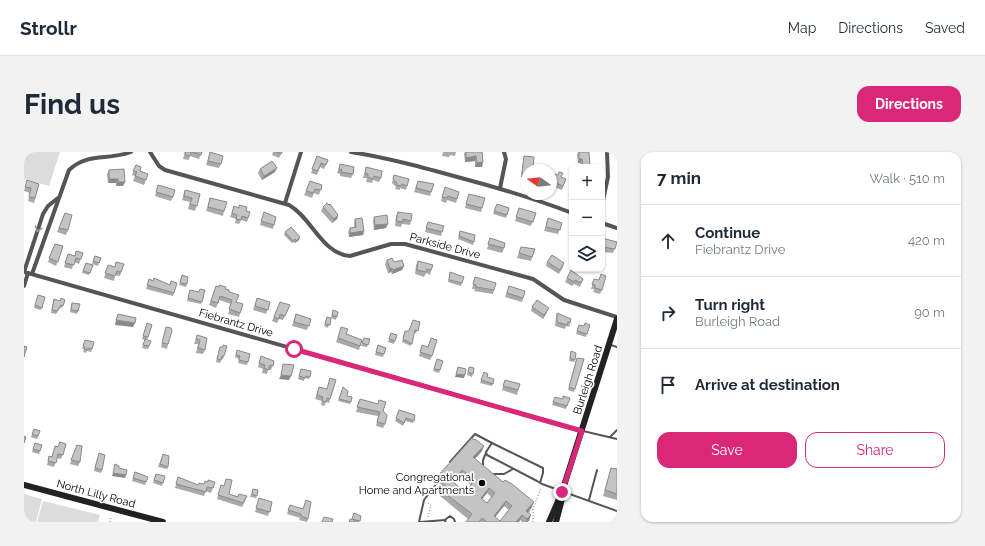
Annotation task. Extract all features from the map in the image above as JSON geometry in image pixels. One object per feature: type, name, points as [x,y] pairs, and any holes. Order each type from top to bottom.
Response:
[{"type":"street","points":[[27,273],[57,207],[58,198],[69,170],[77,162],[92,156],[114,156],[131,152]]},
{"type":"street","name":"Parkside Drive","points":[[150,152],[159,166],[174,174],[285,203],[300,214],[334,251],[345,256],[350,256],[391,244],[405,244],[533,279],[564,300],[617,318]]},
{"type":"street","points":[[285,203],[302,152]]},
{"type":"street","points":[[351,152],[384,157],[500,188],[542,201],[569,212]]},
{"type":"street","points":[[500,188],[506,159],[504,152]]},
{"type":"street","points":[[603,200],[608,177],[607,152]]},
{"type":"street","points":[[24,286],[43,214],[48,206],[58,198]]},
{"type":"street","points":[[605,224],[617,228]]},
{"type":"street","name":"Fiebrantz Drive","points":[[27,273],[582,431]]},
{"type":"street","name":"Burleigh Road","points":[[549,522],[562,492],[617,318]]},
{"type":"street","name":"North Lilly Road","points":[[24,485],[147,520],[163,522]]},
{"type":"street","name":"Burleigh Road","points":[[556,522],[562,492]]},
{"type":"lane","points":[[610,344],[617,347]]},
{"type":"lane","points":[[610,437],[617,430]]},
{"type":"lane","points":[[582,431],[617,440]]},
{"type":"lane","points":[[450,462],[475,434],[543,468],[544,473],[541,484]]},
{"type":"lane","points":[[484,469],[482,462],[492,443]]},
{"type":"lane","points":[[486,452],[487,455],[541,484],[617,511]]},
{"type":"lane","points":[[489,473],[504,474],[513,469]]},
{"type":"lane","points":[[589,500],[597,470]]},
{"type":"lane","points":[[438,484],[424,500],[419,522],[445,521],[450,516],[455,522]]},
{"type":"path","points":[[438,484],[434,480],[450,462]]},
{"type":"path","points":[[533,522],[533,509],[541,484]]},
{"type":"path","points":[[424,500],[431,505],[427,521]]},
{"type":"path","points":[[524,517],[533,509]]},
{"type":"path","points":[[110,522],[111,517]]},
{"type":"shaded area","points":[[24,152],[60,152],[49,186],[24,179]]},
{"type":"shaded area","points":[[24,494],[42,499],[36,522],[24,522]]},
{"type":"shaded area","points":[[43,501],[100,515],[98,522],[37,522]]},
{"type":"building","points":[[185,152],[191,152],[190,156],[185,154]]},
{"type":"building","points":[[192,152],[202,152],[201,155]]},
{"type":"building","points":[[210,152],[223,156],[221,164],[208,161]]},
{"type":"building","points":[[466,152],[482,152],[483,162],[477,163],[476,156],[466,158]]},
{"type":"building","points":[[579,152],[589,152],[590,164],[583,164],[582,159],[579,159]]},
{"type":"building","points":[[317,156],[328,160],[326,165],[321,163],[318,171],[312,169]]},
{"type":"building","points":[[524,156],[534,157],[533,164],[523,164]]},
{"type":"building","points":[[272,161],[277,168],[264,176],[260,169]]},
{"type":"building","points":[[340,164],[354,167],[353,174],[341,172],[342,170],[339,169]]},
{"type":"building","points":[[136,165],[141,167],[140,171],[148,174],[146,180],[135,176],[137,172],[133,171]]},
{"type":"building","points":[[366,167],[382,171],[381,178],[374,176],[373,179],[368,177],[368,174],[365,174]]},
{"type":"building","points":[[124,169],[125,182],[118,182],[118,179],[109,179],[109,170]]},
{"type":"building","points":[[559,172],[563,173],[561,177],[566,179],[563,186],[557,184]]},
{"type":"building","points":[[394,175],[409,179],[407,186],[402,184],[401,186],[397,185],[393,179]]},
{"type":"building","points":[[27,180],[39,184],[35,198],[29,197],[31,188],[25,187]]},
{"type":"building","points":[[310,181],[322,185],[321,190],[315,189],[313,193],[306,191]]},
{"type":"building","points":[[418,181],[434,184],[431,192],[416,188]]},
{"type":"building","points":[[158,185],[175,190],[173,197],[156,192]]},
{"type":"building","points":[[445,187],[459,192],[457,199],[448,196],[447,198],[442,197]]},
{"type":"building","points":[[185,190],[200,194],[197,206],[190,204],[192,198],[184,196]]},
{"type":"building","points":[[469,194],[485,198],[482,208],[466,204]]},
{"type":"building","points":[[210,198],[227,202],[224,211],[208,207]]},
{"type":"building","points":[[327,203],[329,205],[330,204],[338,215],[334,219],[323,207]]},
{"type":"building","points":[[497,204],[509,208],[507,215],[494,211]]},
{"type":"building","points":[[239,205],[247,207],[246,211],[250,212],[248,218],[242,216],[241,220],[236,219],[237,215],[232,213],[234,206],[239,208]]},
{"type":"building","points":[[519,208],[536,213],[533,222],[516,217]]},
{"type":"building","points":[[264,212],[276,217],[274,225],[261,221]]},
{"type":"building","points":[[398,212],[412,214],[411,221],[403,219],[403,222],[396,221]]},
{"type":"building","points":[[65,213],[72,215],[68,230],[59,228]]},
{"type":"building","points":[[387,215],[388,224],[375,225],[374,217]]},
{"type":"building","points":[[362,218],[364,231],[350,233],[350,228],[356,227],[355,219]]},
{"type":"building","points":[[548,218],[562,223],[560,230],[546,227]]},
{"type":"building","points":[[428,222],[444,226],[442,232],[426,228]]},
{"type":"building","points":[[291,227],[300,237],[296,241],[295,239],[293,241],[285,232]]},
{"type":"building","points":[[460,231],[475,235],[474,242],[459,236]]},
{"type":"building","points":[[490,238],[505,243],[504,248],[488,244]]},
{"type":"building","points":[[605,239],[617,242],[615,249],[605,247]]},
{"type":"building","points":[[55,244],[63,246],[58,262],[49,258]]},
{"type":"building","points":[[521,247],[535,249],[532,257],[519,253]]},
{"type":"building","points":[[76,251],[83,253],[81,259],[76,258],[74,265],[65,263],[68,254],[75,256]]},
{"type":"building","points":[[552,255],[564,263],[560,270],[547,262]]},
{"type":"building","points":[[95,256],[101,258],[99,263],[93,261]]},
{"type":"building","points":[[392,258],[394,262],[402,260],[404,266],[393,270],[392,268],[390,269],[387,260]]},
{"type":"building","points":[[418,261],[433,265],[431,270],[427,269],[426,272],[417,270]]},
{"type":"building","points":[[116,262],[124,264],[121,272],[117,271],[115,276],[105,273],[108,265],[115,267]]},
{"type":"building","points":[[86,263],[93,265],[90,273],[83,271]]},
{"type":"building","points":[[450,272],[464,277],[462,283],[449,280]]},
{"type":"building","points":[[570,272],[574,272],[583,279],[581,283],[575,280],[574,282],[567,278]]},
{"type":"building","points":[[601,274],[606,276],[602,290],[595,288],[595,285],[592,284],[594,279],[599,280]]},
{"type":"building","points":[[182,275],[188,277],[187,284],[180,283]]},
{"type":"building","points":[[475,277],[496,283],[494,290],[476,287],[476,285],[473,284]]},
{"type":"building","points":[[154,278],[170,285],[171,281],[177,283],[174,293],[147,285],[149,279],[153,281]]},
{"type":"building","points":[[219,285],[226,287],[225,289],[229,290],[229,292],[239,295],[236,302],[243,304],[240,313],[229,309],[232,300],[220,296],[218,303],[211,301],[216,286],[219,287]]},
{"type":"building","points":[[509,286],[525,291],[523,298],[507,293]]},
{"type":"building","points":[[200,289],[205,290],[202,302],[188,298],[190,290],[199,292]]},
{"type":"building","points":[[38,295],[45,297],[42,308],[35,305]]},
{"type":"building","points":[[61,298],[65,300],[63,306],[61,305],[57,311],[52,310],[54,299],[60,301]]},
{"type":"building","points":[[257,298],[270,302],[268,310],[255,306]]},
{"type":"building","points":[[537,300],[549,308],[544,315],[532,307]]},
{"type":"building","points":[[280,302],[290,305],[285,316],[280,314],[279,319],[274,317]]},
{"type":"building","points":[[72,303],[80,304],[78,311],[71,310]]},
{"type":"building","points":[[333,310],[338,312],[337,317],[332,315]]},
{"type":"building","points":[[557,313],[571,319],[570,323],[568,322],[567,325],[557,322]]},
{"type":"building","points":[[118,314],[136,318],[135,323],[116,320]]},
{"type":"building","points":[[296,314],[311,319],[309,326],[294,322]]},
{"type":"building","points":[[327,317],[331,318],[330,325],[325,324]]},
{"type":"building","points":[[413,320],[420,322],[418,331],[415,330],[412,344],[403,339],[405,331],[409,331]]},
{"type":"building","points":[[147,323],[152,325],[148,337],[143,336]]},
{"type":"building","points":[[585,323],[590,325],[587,334],[577,331],[579,325],[584,326]]},
{"type":"building","points":[[166,327],[171,328],[172,331],[168,344],[162,343]]},
{"type":"building","points":[[341,327],[348,329],[346,334],[362,340],[360,346],[338,338]]},
{"type":"building","points":[[391,333],[397,335],[395,341],[389,339]]},
{"type":"building","points":[[197,335],[207,338],[205,350],[198,348],[200,340],[196,339]]},
{"type":"building","points":[[364,338],[370,339],[368,345],[362,343]]},
{"type":"building","points":[[431,338],[437,340],[432,356],[420,352],[422,345],[428,347]]},
{"type":"building","points":[[145,339],[151,341],[149,346],[143,345]]},
{"type":"building","points":[[85,340],[94,342],[92,349],[84,349],[85,347],[83,346]]},
{"type":"building","points":[[223,345],[227,346],[224,356],[222,356],[221,360],[217,359],[220,347],[223,347]]},
{"type":"building","points":[[378,345],[386,348],[384,354],[376,352]]},
{"type":"building","points":[[24,346],[27,347],[24,357]]},
{"type":"building","points":[[237,350],[250,354],[248,362],[239,360],[240,356],[236,355]]},
{"type":"building","points":[[571,351],[576,353],[575,360],[570,358]]},
{"type":"building","points":[[261,356],[274,361],[273,366],[270,365],[268,370],[264,368],[265,365],[259,363]]},
{"type":"building","points":[[577,358],[584,359],[575,389],[569,387]]},
{"type":"building","points":[[437,359],[443,361],[440,370],[434,369]]},
{"type":"building","points":[[283,364],[294,365],[291,376],[281,375]]},
{"type":"building","points":[[458,367],[466,369],[465,375],[456,374]]},
{"type":"building","points":[[469,367],[474,368],[473,374],[468,372]]},
{"type":"building","points":[[301,369],[311,371],[310,377],[306,376],[305,378],[299,376]]},
{"type":"building","points":[[484,372],[488,374],[487,377],[494,379],[493,384],[481,380]]},
{"type":"building","points":[[330,378],[336,380],[330,399],[327,398],[326,402],[322,401],[323,397],[317,395],[319,387],[327,389]]},
{"type":"building","points":[[505,380],[520,384],[518,390],[503,386]]},
{"type":"building","points":[[343,387],[348,391],[347,396],[352,397],[351,402],[339,399]]},
{"type":"building","points":[[563,396],[570,398],[567,406],[553,402],[555,397],[563,399]]},
{"type":"building","points":[[360,399],[378,404],[379,400],[386,402],[383,411],[387,415],[385,424],[377,422],[380,412],[357,407]]},
{"type":"building","points":[[399,410],[415,415],[414,421],[406,418],[404,423],[396,418]]},
{"type":"building","points":[[34,429],[40,431],[38,436],[32,434]]},
{"type":"building","name":"Congregational Home and Apartments","points":[[472,438],[474,440],[475,439],[484,446],[473,457],[503,482],[505,480],[512,484],[534,502],[526,511],[531,515],[527,519],[522,515],[516,522],[487,522],[482,518],[479,522],[466,522],[472,514],[442,491],[446,486],[441,481],[443,479],[439,475]],"holes":[[[462,470],[475,480],[465,492],[453,482]],[[489,488],[495,493],[487,503],[481,498]],[[506,501],[512,506],[500,521],[494,516]]]},
{"type":"building","points":[[60,442],[66,444],[63,455],[58,454],[56,463],[48,461],[49,456],[52,457],[55,446],[58,447]]},
{"type":"building","points":[[35,443],[42,445],[40,451],[33,449]]},
{"type":"building","points":[[77,445],[82,446],[80,462],[71,460]]},
{"type":"building","points":[[99,453],[105,455],[102,470],[95,468]]},
{"type":"building","points":[[163,454],[169,456],[168,467],[160,464]]},
{"type":"building","points":[[115,464],[119,466],[119,468],[127,470],[126,475],[113,473]]},
{"type":"building","points":[[611,468],[617,469],[617,494],[605,490]]},
{"type":"building","points":[[135,472],[148,477],[146,482],[133,478]]},
{"type":"building","points":[[156,474],[165,476],[163,483],[154,480]]},
{"type":"building","points":[[178,477],[198,485],[199,483],[204,484],[205,481],[208,482],[208,480],[215,482],[213,488],[207,487],[206,492],[176,484]]},
{"type":"building","points":[[226,479],[232,480],[229,494],[238,497],[239,494],[247,496],[243,503],[218,495],[221,485],[224,486]]},
{"type":"building","points":[[253,489],[258,490],[257,496],[252,494]]},
{"type":"building","points":[[259,498],[272,502],[270,512],[256,508]]},
{"type":"building","points":[[306,500],[311,502],[308,519],[301,516],[301,514],[288,510],[290,505],[303,509]]},
{"type":"building","points":[[354,513],[361,516],[360,521],[352,519]]},
{"type":"building","points":[[324,517],[333,519],[332,522],[322,522]]},
{"type":"building","points":[[350,519],[355,520],[354,522],[349,522]]},
{"type":"place","name":"Congregational Home and Apartments","points":[[482,483]]},
{"type":"route","points":[[294,349],[582,431],[562,492]]}]
